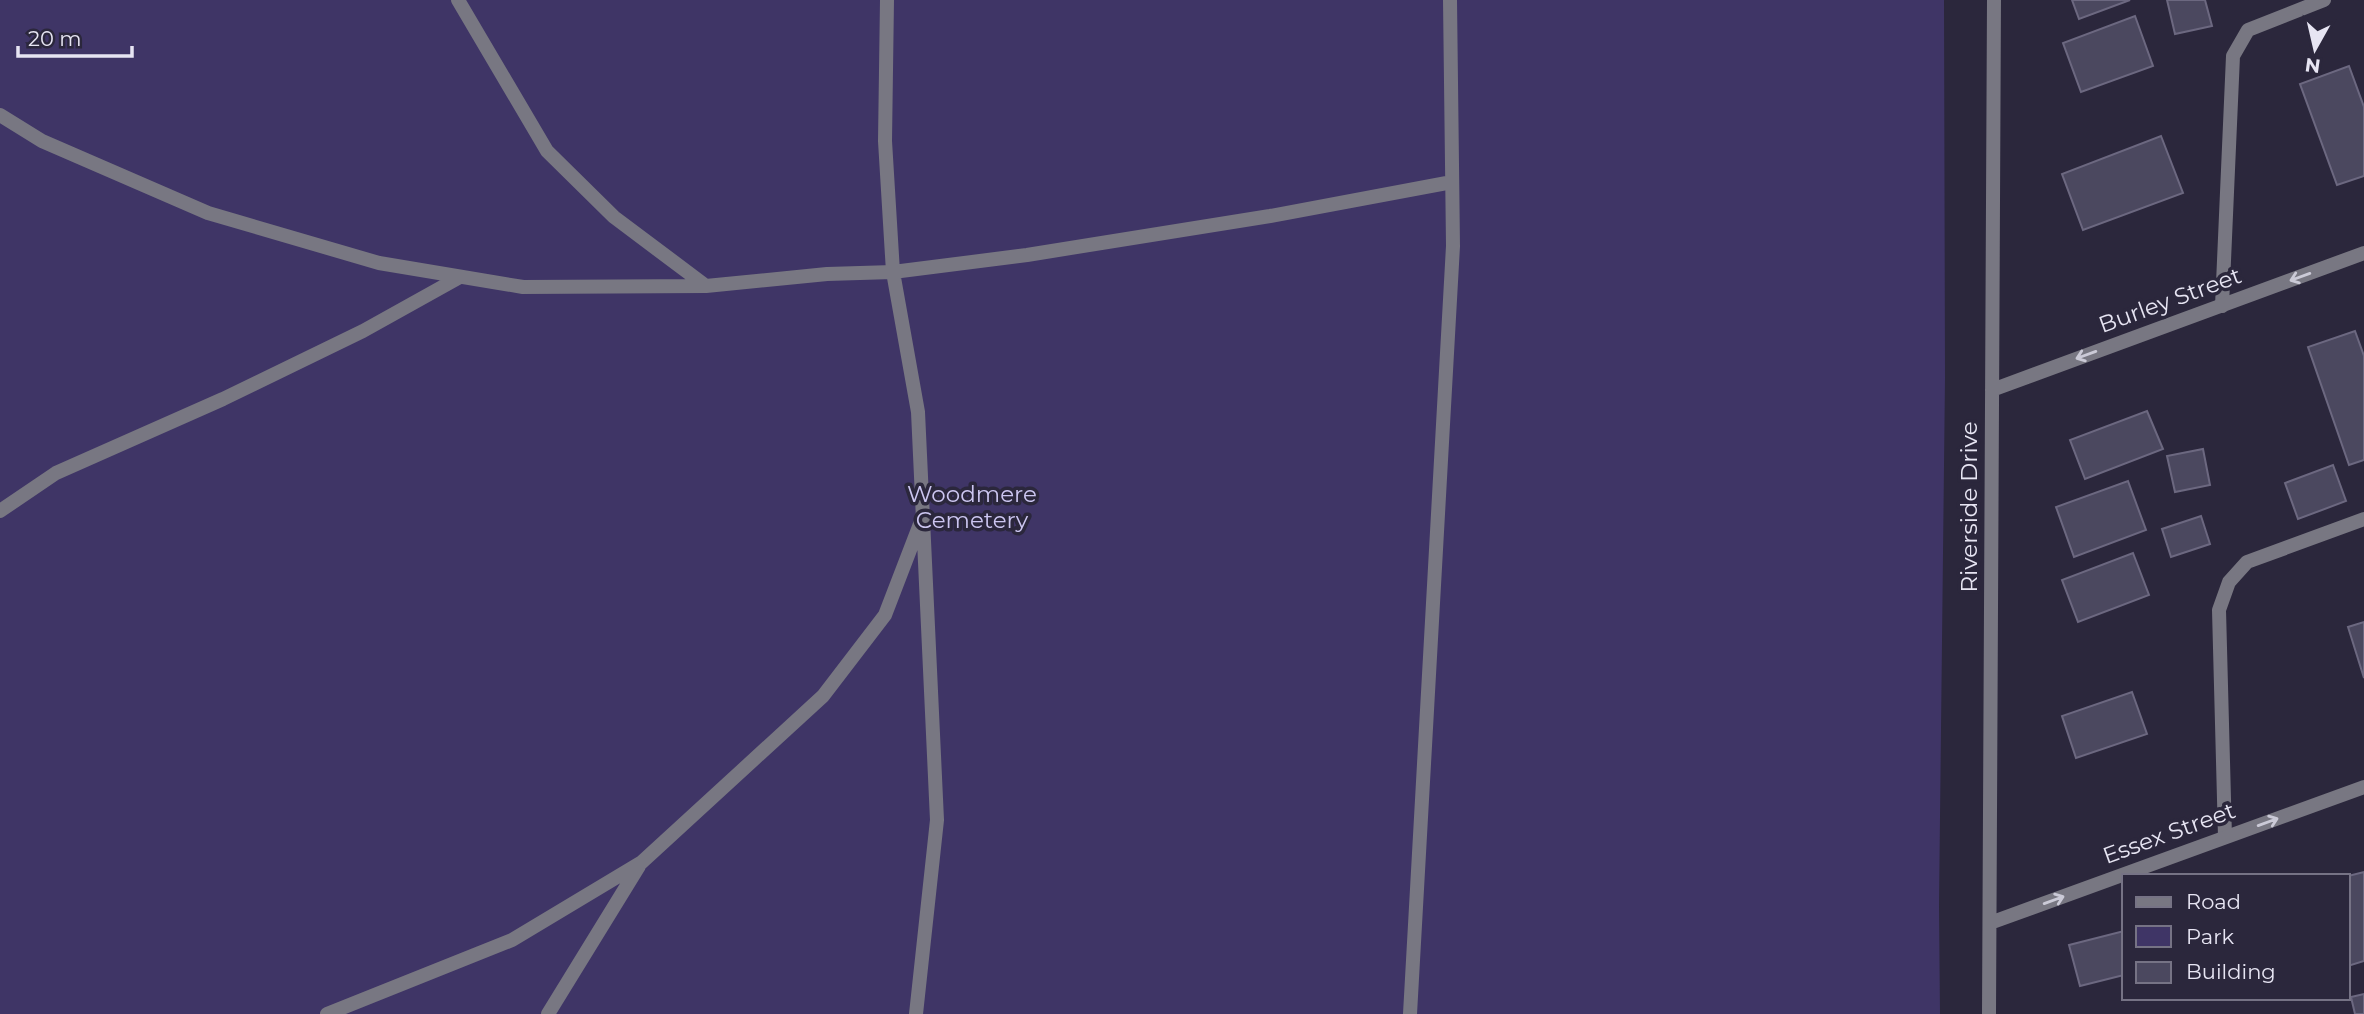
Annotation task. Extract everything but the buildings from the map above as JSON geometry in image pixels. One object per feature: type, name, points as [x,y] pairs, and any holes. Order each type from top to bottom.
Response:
[{"type":"street","points":[[458,0],[547,151],[614,217],[706,286]]},
{"type":"street","points":[[887,0],[885,141],[893,272],[918,412],[937,820],[916,1014]]},
{"type":"street","points":[[1410,1014],[1452,260],[1450,0]]},
{"type":"street","name":"Riverside Drive","points":[[1989,1014],[1994,0]]},
{"type":"street","points":[[2222,306],[2233,56],[2248,30],[2324,0]]},
{"type":"street","points":[[0,116],[42,141],[208,213],[379,263],[523,287],[706,286],[827,274],[893,272],[1027,255],[1270,216],[1452,182]]},
{"type":"street","name":"Burley Street","points":[[1992,390],[2364,253]]},
{"type":"street","points":[[0,511],[56,473],[223,399],[363,331],[460,277]]},
{"type":"street","points":[[327,1014],[512,940],[642,862],[823,696],[885,615],[923,516]]},
{"type":"street","points":[[2225,837],[2219,610],[2229,582],[2247,562],[2364,519]]},
{"type":"street","name":"Essex Street","points":[[2124,874],[2364,787]]},
{"type":"street","points":[[548,1014],[642,862]]},
{"type":"street","name":"Essex Street","points":[[1990,923],[2122,875]]},
{"type":"green space","name":"Woodmere Cemetery","points":[[0,0],[1944,0],[1945,378],[1940,1014],[0,1014]]}]
